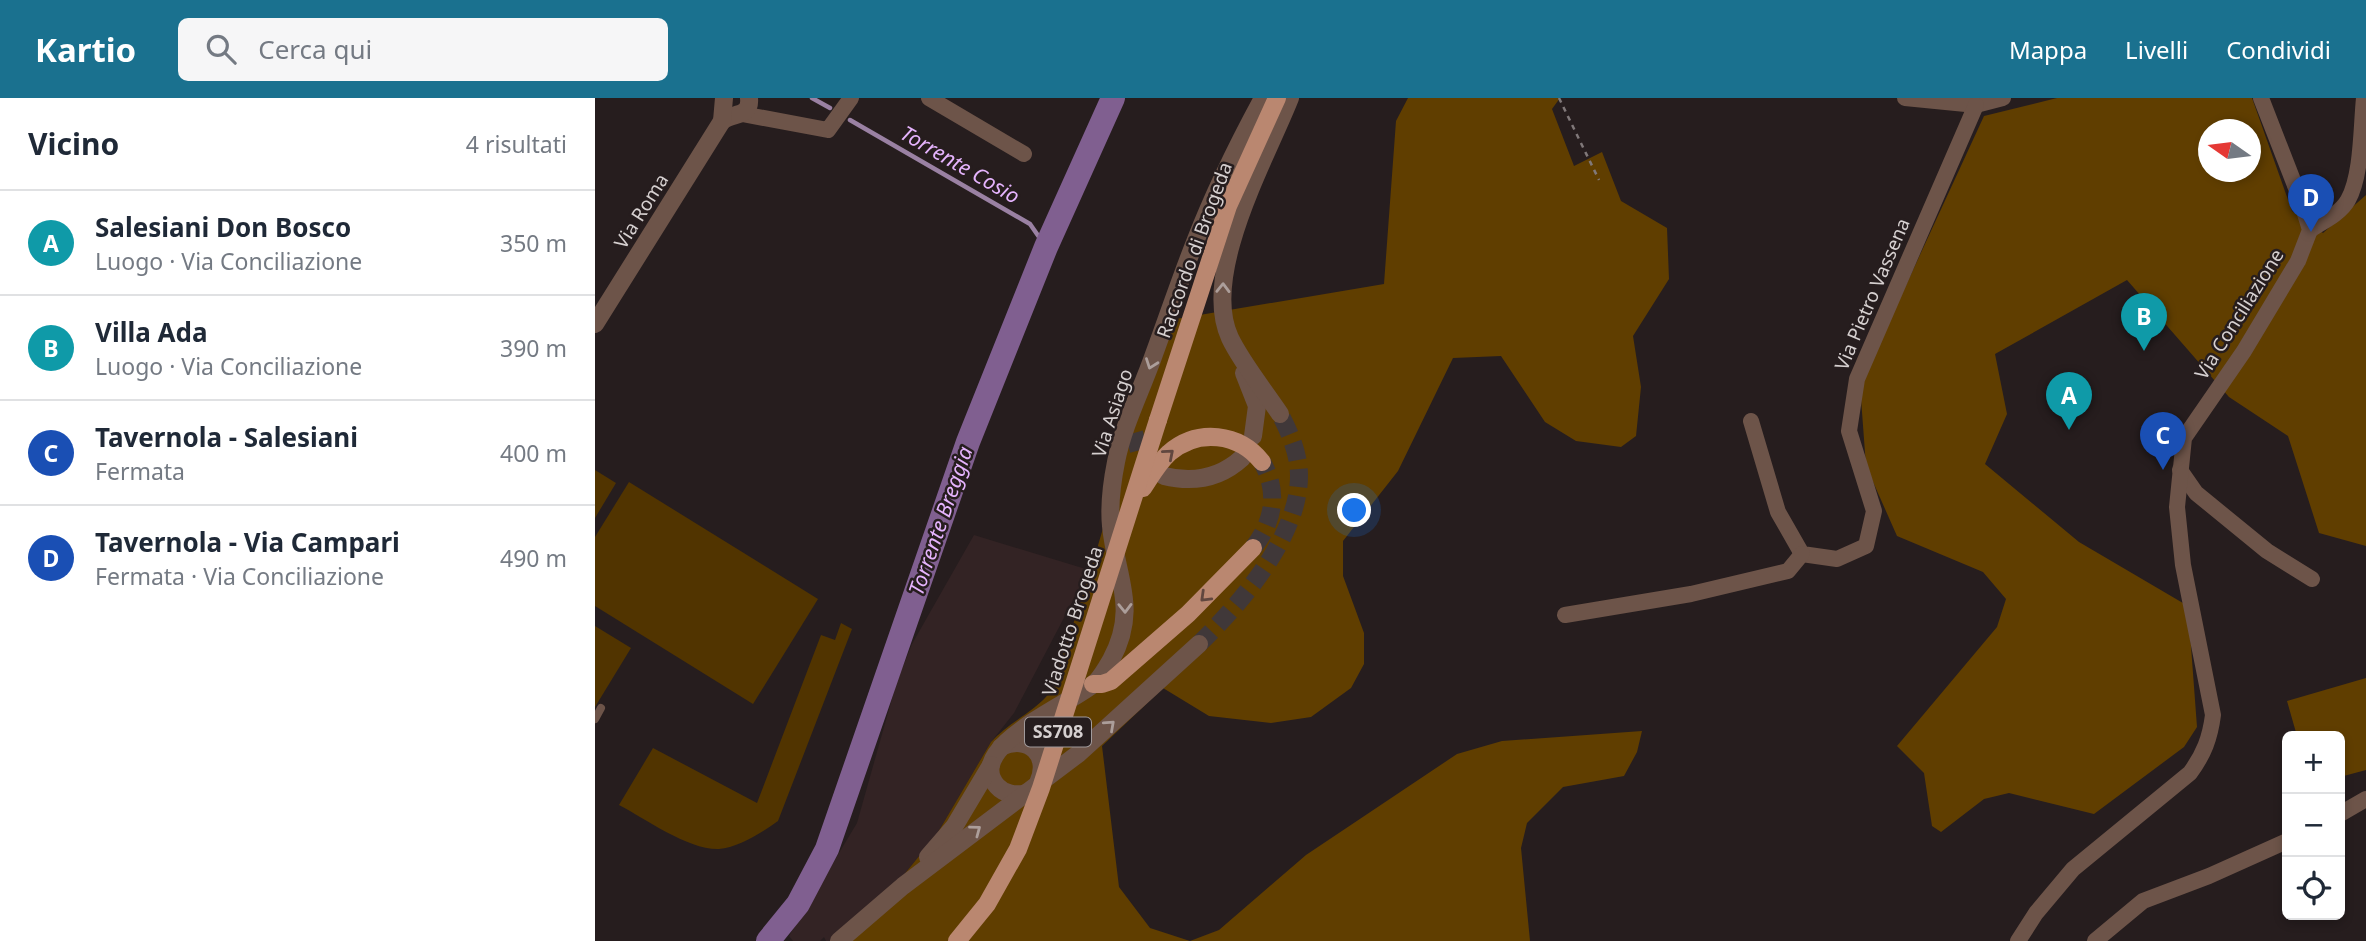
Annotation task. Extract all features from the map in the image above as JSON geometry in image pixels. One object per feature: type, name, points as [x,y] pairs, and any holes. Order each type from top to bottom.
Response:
[{"type":"main road","name":"Raccordo di Brogeda","points":[[1158,420],[1229,206],[1277,98]]},
{"type":"main road","name":"Viadotto Brogeda","points":[[957,941],[987,904],[1018,849],[1045,775],[1158,420]]},
{"type":"main road","name":"SS708","points":[[1130,509],[1159,463],[1187,441],[1206,436],[1227,438],[1245,446],[1262,462]]},
{"type":"main road","name":"SS708","points":[[1093,684],[1111,681],[1211,593],[1253,548]]},
{"type":"street","points":[[730,107],[828,130],[851,98]]},
{"type":"street","points":[[929,98],[1024,154]]},
{"type":"street","name":"Via Asiago","points":[[1001,747],[1017,732],[1093,684],[1111,661],[1126,615],[1111,525],[1116,463],[1196,240],[1262,98]]},
{"type":"street","points":[[1253,436],[1257,406],[1229,337],[1222,292],[1227,256],[1290,98]]},
{"type":"street","points":[[1905,98],[1976,105],[2003,98]]},
{"type":"street","points":[[2261,98],[2301,201],[2309,230],[2336,213],[2348,201],[2356,176],[2364,98]]},
{"type":"street","name":"Via Pietro Vassena","points":[[1802,554],[1837,559],[1866,546],[1874,511],[1849,431],[1857,379],[1976,105]]},
{"type":"street","name":"Via Roma","points":[[595,324],[730,107]]},
{"type":"street","name":"Via Conciliazione","points":[[2018,941],[2036,913],[2073,869],[2190,773],[2210,740],[2213,715],[2210,692],[2183,565],[2177,507],[2184,438],[2244,351],[2278,295],[2298,261],[2309,230]]},
{"type":"street","points":[[1229,337],[1280,414]]},
{"type":"street","name":"SS708","points":[[1134,433],[1135,405]]},
{"type":"street","points":[[1565,615],[1691,594],[1788,571],[1802,554],[1778,512],[1751,421]]},
{"type":"street","points":[[1164,476],[1179,480],[1215,476],[1242,458]]},
{"type":"street","points":[[2180,470],[2196,494],[2267,551],[2312,579]]},
{"type":"street","name":"SS708","points":[[839,941],[903,886],[1078,754],[1199,644]]},
{"type":"street","name":"SS708","points":[[903,886],[954,827],[991,765],[993,756],[1001,747],[1018,742],[1033,748],[1042,764],[1041,776],[1032,788]]},
{"type":"street","points":[[991,765],[992,778],[1002,790],[1015,794],[1032,788]]},
{"type":"street","points":[[2345,811],[2366,799]]},
{"type":"street","points":[[2095,941],[2143,901],[2209,876],[2282,843]]},
{"type":"lane","points":[[595,719],[601,708]]},
{"type":"path","points":[[1559,98],[1599,180]]},
{"type":"shaded area","points":[[1408,98],[1560,98],[1552,109],[1574,166],[1602,152],[1621,201],[1667,228],[1669,279],[1633,336],[1641,387],[1636,436],[1621,447],[1576,441],[1545,422],[1501,356],[1453,358],[1398,471],[1343,541],[1343,576],[1364,633],[1364,664],[1351,688],[1311,717],[1271,723],[1209,716],[1163,688],[1102,746],[1119,887],[1150,928],[1190,941],[831,941],[894,887],[937,834],[991,742],[1051,691],[1089,576],[1164,321],[1384,284],[1396,121]]},
{"type":"shaded area","points":[[2057,98],[2252,98],[2259,119],[2198,119],[2198,182],[2261,182],[2261,123],[2292,211],[2323,233],[2366,195],[2366,546],[2319,533],[2288,436],[2229,397],[2127,280],[1995,354],[2007,414],[1985,464],[2079,542],[2188,606],[2197,727],[2184,747],[2094,814],[2009,793],[1984,799],[1941,832],[1932,826],[1924,773],[1897,746],[1997,627],[2006,599],[1983,572],[1897,536],[1866,466],[1860,385],[1984,116]]},
{"type":"shaded area","points":[[595,470],[616,483],[595,518]]},
{"type":"shaded area","points":[[629,482],[818,599],[753,704],[595,606],[595,537]]},
{"type":"shaded area","points":[[974,535],[1089,570],[1014,713],[991,742],[937,834],[894,887],[831,941],[826,941],[824,937],[820,941],[793,941],[789,936],[857,823],[897,681],[912,644]]},
{"type":"shaded area","points":[[841,623],[852,629],[778,821],[742,843],[719,849],[707,848],[667,833],[619,805],[653,748],[757,803],[821,635],[835,640]]},
{"type":"shaded area","points":[[595,626],[631,648],[595,707]]},
{"type":"shaded area","points":[[2366,678],[2366,770],[2345,776],[2345,731],[2296,731],[2287,701]]},
{"type":"shaded area","points":[[1642,731],[1637,752],[1624,776],[1563,787],[1527,823],[1521,848],[1530,941],[1190,941],[1219,930],[1306,855],[1457,754],[1502,741]]},
{"type":"waterway","name":"Torrente Cosio","points":[[812,98],[830,108]]},
{"type":"waterway","name":"Torrente Breggia","points":[[768,941],[798,904],[827,849],[968,442],[1046,247],[1113,98]]},
{"type":"waterway","name":"Torrente Cosio","points":[[850,120],[1030,224],[1046,247]]},
{"type":"tunnel","points":[[1199,644],[1249,589],[1278,545],[1289,522],[1296,499],[1299,468],[1293,444],[1280,414]]},
{"type":"tunnel","points":[[1134,433],[1141,458],[1152,469]]},
{"type":"tunnel","points":[[1253,548],[1266,527],[1272,506],[1271,484],[1262,462]]},
{"type":"place","name":"Tavernola - Via Campari","points":[[2311,232]]},
{"type":"place","name":"Villa Ada","points":[[2144,351]]},
{"type":"place","name":"Salesiani Don Bosco","points":[[2069,430]]},
{"type":"place","name":"Tavernola - Salesiani","points":[[2163,470]]}]
